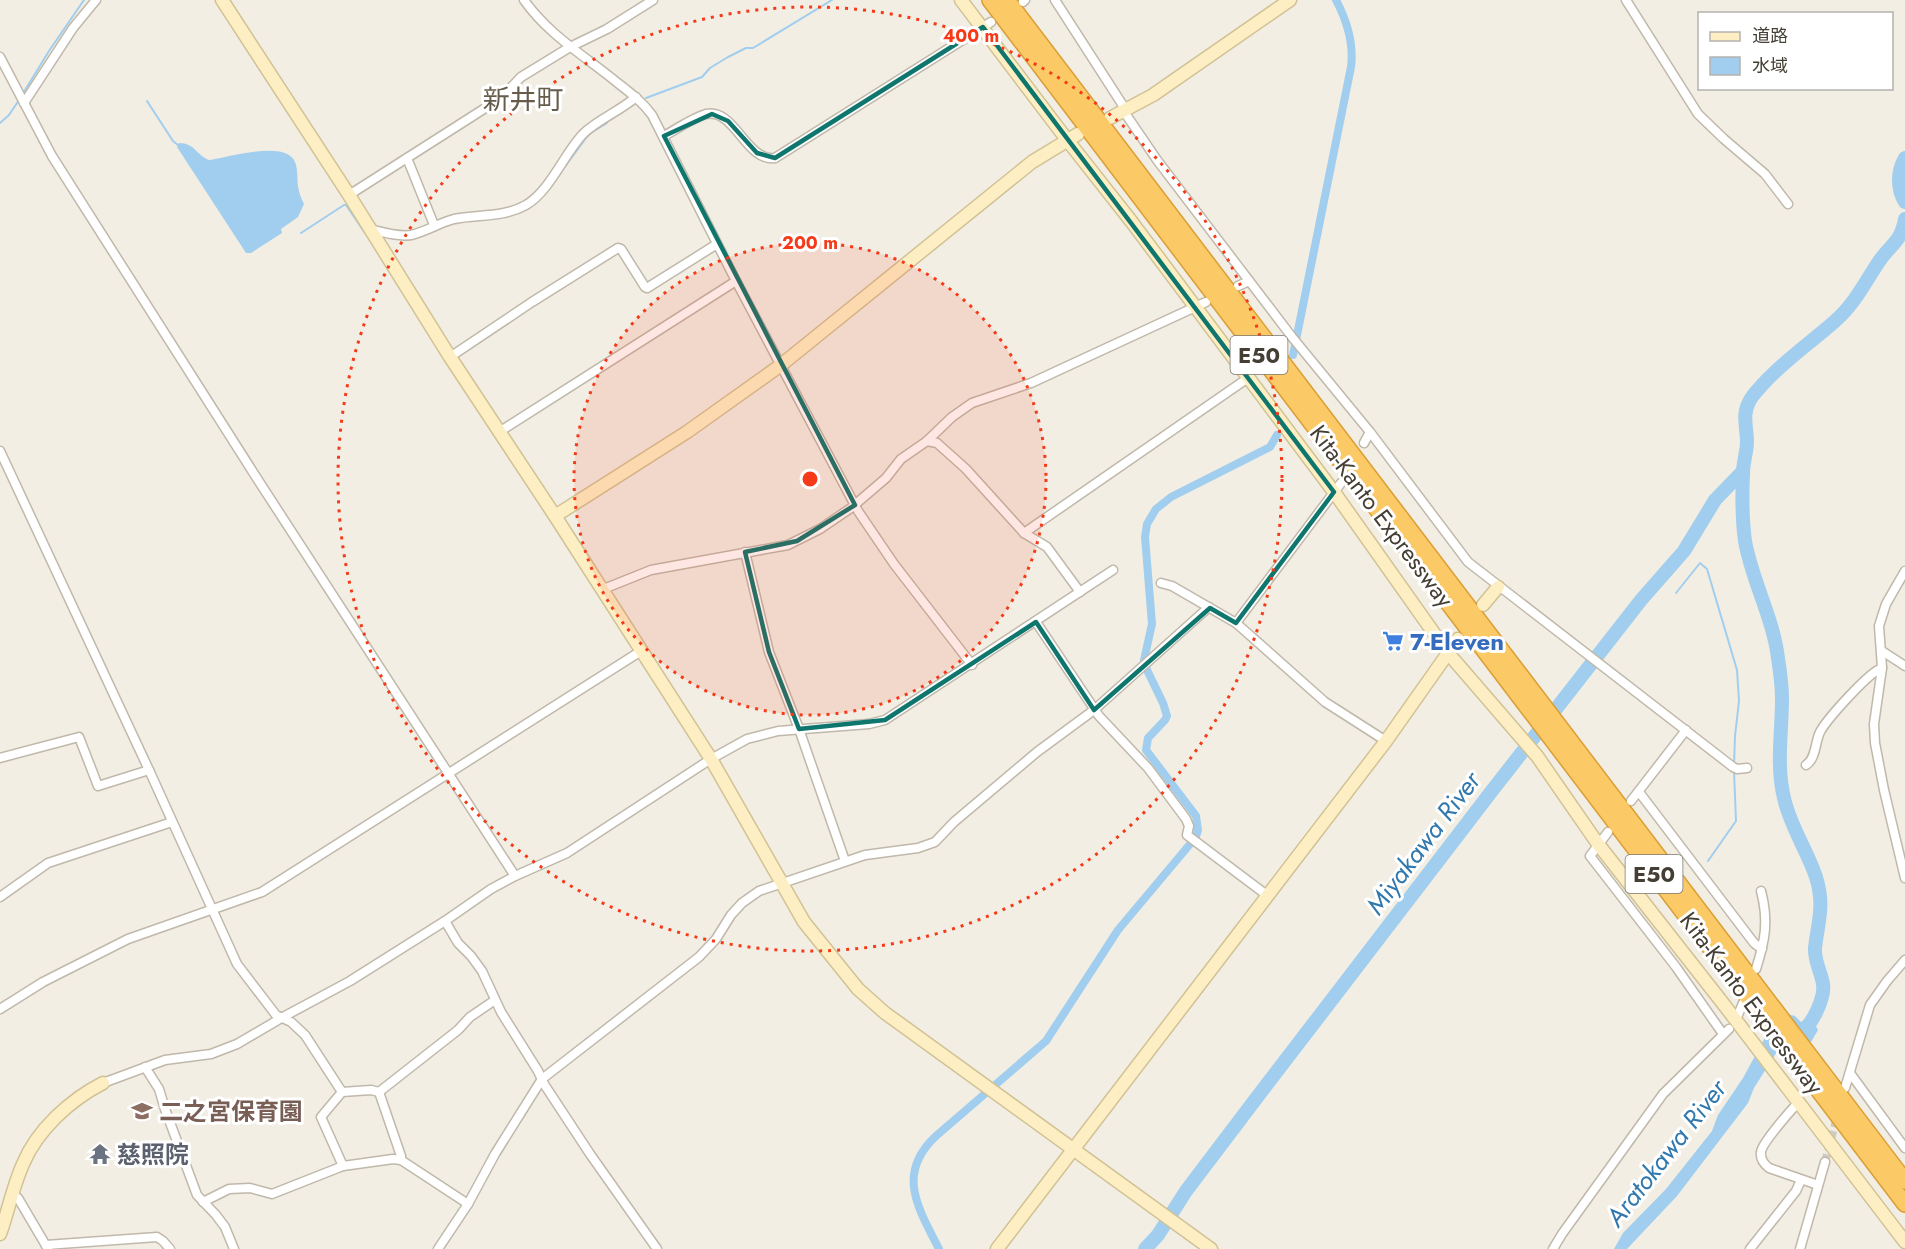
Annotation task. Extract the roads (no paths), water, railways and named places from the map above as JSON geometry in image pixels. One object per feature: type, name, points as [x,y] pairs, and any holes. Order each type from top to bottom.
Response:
[{"type":"highway","name":"Kita-Kanto Expressway","points":[[990,0],[1534,704]]},
{"type":"highway","name":"Kita-Kanto Expressway","points":[[1007,0],[1534,704],[1748,1005],[1816,1076],[1905,1181]]},
{"type":"highway","name":"Kita-Kanto Expressway","points":[[1558,737],[1760,990],[1816,1076],[1905,1204]]},
{"type":"street","points":[[24,103],[73,28],[96,0]]},
{"type":"street","points":[[222,0],[711,759],[804,922],[858,989],[885,1013],[1211,1249]]},
{"type":"street","points":[[524,0],[539,19],[570,47],[636,97],[649,110],[735,281],[873,535],[972,664]]},
{"type":"street","points":[[349,195],[501,98],[521,77],[570,47],[607,29],[653,0]]},
{"type":"street","points":[[962,0],[987,25],[1073,137],[1131,220],[1200,305],[1248,378],[1338,488],[1448,652],[1537,756],[1598,844],[1905,1242]]},
{"type":"street","points":[[1055,0],[1157,160],[1301,349],[1370,432],[1468,562],[1735,769],[1747,768]]},
{"type":"street","points":[[1110,117],[1153,95],[1290,0]]},
{"type":"street","points":[[1626,0],[1698,114],[1765,174],[1788,204]]},
{"type":"street","points":[[664,136],[706,114],[712,114],[728,121],[757,153],[764,157],[775,158],[987,25]]},
{"type":"street","points":[[0,57],[52,156],[155,320],[514,876]]},
{"type":"street","points":[[370,229],[410,235],[455,219],[496,215],[527,205],[585,133],[636,97]]},
{"type":"street","points":[[555,516],[687,432],[781,365],[1032,162],[1073,137]]},
{"type":"street","points":[[406,158],[434,225]]},
{"type":"street","points":[[450,357],[618,248],[621,249],[647,288],[717,244]]},
{"type":"street","points":[[499,432],[735,281]]},
{"type":"street","points":[[1238,286],[1249,281]]},
{"type":"street","points":[[601,590],[651,570],[788,545],[797,541],[820,530],[855,504],[886,478],[901,459],[927,441],[952,417],[972,403],[1031,383],[1200,305]]},
{"type":"street","points":[[1024,533],[1248,378]]},
{"type":"street","points":[[1364,443],[1370,432]]},
{"type":"street","points":[[927,441],[937,443],[966,469],[1024,533],[1047,547],[1080,592]]},
{"type":"street","points":[[0,451],[237,964],[276,1015],[291,1022],[305,1035],[342,1092]]},
{"type":"street","points":[[1236,623],[1338,488]]},
{"type":"street","points":[[745,552],[769,652],[799,729],[845,861]]},
{"type":"street","points":[[0,1234],[23,1163],[34,1144],[54,1119],[71,1104],[103,1083],[165,1060],[205,1055],[230,1047],[350,981],[491,889],[514,876],[567,853],[711,759],[747,740],[763,734],[869,724],[885,720],[1113,570]]},
{"type":"street","points":[[1905,572],[1882,613],[1879,626],[1882,668],[1874,724],[1875,743],[1905,878]]},
{"type":"street","points":[[1161,583],[1172,586],[1236,623],[1325,702],[1386,741]]},
{"type":"street","points":[[1483,605],[1498,586]]},
{"type":"street","points":[[438,1249],[468,1204],[495,1154],[542,1078],[699,957],[710,946],[730,915],[742,903],[759,891],[782,885],[845,861],[865,855],[918,849],[935,842],[954,822],[1037,752],[1094,710],[1209,607]]},
{"type":"street","points":[[1036,622],[1094,710],[1155,778],[1186,819],[1189,826],[1187,835],[1268,896]]},
{"type":"street","points":[[997,1249],[1386,741],[1458,639]]},
{"type":"street","points":[[0,1009],[43,982],[128,939],[262,892],[641,651]]},
{"type":"street","points":[[1882,651],[1905,666]]},
{"type":"street","points":[[1806,765],[1812,760],[1817,738],[1828,720],[1865,680],[1882,668]]},
{"type":"street","points":[[1631,801],[1686,730]]},
{"type":"street","points":[[0,758],[79,737],[98,786],[149,771]]},
{"type":"street","points":[[1639,792],[1754,943],[1762,949]]},
{"type":"street","points":[[0,897],[48,863],[172,822]]},
{"type":"street","points":[[1553,1249],[1663,1094],[1726,1032],[1590,856],[1608,832]]},
{"type":"street","points":[[1756,969],[1767,917],[1761,891]]},
{"type":"street","points":[[445,921],[459,943],[482,971],[513,1034],[544,1084],[657,1249]]},
{"type":"street","points":[[1845,1088],[1870,1005],[1905,960]]},
{"type":"street","points":[[379,1092],[458,1030],[470,1017],[495,1000]]},
{"type":"street","points":[[1738,1015],[1748,1005]]},
{"type":"street","points":[[145,1067],[159,1089],[197,1195],[225,1227],[234,1249]]},
{"type":"street","points":[[1850,1073],[1905,1148]]},
{"type":"street","points":[[343,1166],[321,1117],[342,1092],[371,1090],[379,1092]]},
{"type":"street","points":[[379,1092],[401,1160]]},
{"type":"street","points":[[1796,1100],[1764,1146],[1761,1156],[1769,1168],[1818,1185]]},
{"type":"street","points":[[203,1202],[229,1189],[250,1188],[272,1194],[343,1166],[393,1159],[401,1160],[468,1204]]},
{"type":"street","points":[[1800,1249],[1825,1162]]},
{"type":"street","points":[[1750,1249],[1796,1191],[1801,1180]]},
{"type":"street","points":[[13,1194],[18,1198],[47,1247],[157,1237],[170,1249]]},
{"type":"water","points":[[179,143],[189,145],[209,160],[269,151],[289,155],[296,165],[298,189],[304,204],[298,217],[281,229],[282,233],[251,253],[246,253],[177,147]]},
{"type":"water","points":[[1784,1013],[1795,1016],[1801,1022],[1813,1020],[1818,1030],[1811,1042],[1778,1050],[1754,1088],[1748,1103],[1677,1196],[1627,1249],[1614,1249],[1623,1233],[1666,1189],[1712,1131],[1718,1115],[1743,1078],[1768,1032]]},
{"type":"waterway","points":[[22,95],[84,0]]},
{"type":"waterway","points":[[646,98],[702,77],[710,68],[728,57],[746,48],[753,48],[832,0]]},
{"type":"waterway","points":[[1293,355],[1351,67],[1349,33],[1336,0]]},
{"type":"waterway","points":[[0,123],[9,115],[19,100]]},
{"type":"waterway","points":[[147,101],[178,145]]},
{"type":"waterway","points":[[547,191],[589,134],[607,123]]},
{"type":"waterway","name":"Aratokawa River","points":[[1905,158],[1900,169],[1899,180],[1900,192],[1905,202]]},
{"type":"waterway","points":[[301,233],[344,205],[365,233]]},
{"type":"waterway","points":[[477,220],[501,218]]},
{"type":"waterway","name":"Aratokawa River","points":[[1801,1030],[1814,1017],[1823,989],[1815,952],[1820,897],[1816,877],[1794,828],[1782,786],[1780,761],[1782,694],[1779,663],[1772,628],[1752,570],[1744,533],[1742,490],[1747,442],[1746,412],[1752,397],[1771,375],[1848,308],[1880,260],[1898,238],[1905,219]]},
{"type":"waterway","points":[[939,1249],[918,1206],[915,1192],[916,1164],[924,1150],[936,1136],[1046,1041],[1118,930],[1196,837],[1198,830],[1196,816],[1146,750],[1148,738],[1167,716],[1144,660],[1152,624],[1145,537],[1147,524],[1156,509],[1171,497],[1270,447],[1277,435]]},
{"type":"waterway","name":"Miyakawa River","points":[[1145,1249],[1158,1235],[1186,1191],[1491,792],[1641,600],[1684,551],[1715,500],[1743,471]]},
{"type":"waterway","name":"Miyakawa River","points":[[1684,551],[1687,554]]},
{"type":"waterway","points":[[1676,593],[1700,563],[1707,569],[1737,670],[1739,701],[1734,765]]},
{"type":"waterway","points":[[1708,861],[1736,821],[1734,771]]},
{"type":"tunnel","points":[[1825,1162],[1838,1113]]},
{"type":"place","name":"7-Eleven","points":[[1393,641]]},
{"type":"place","name":"二之宮保育園","points":[[142,1111]]},
{"type":"place","name":"慈照院","points":[[100,1154]]},
{"type":"district","name":"新井町","points":[[523,99]]}]
